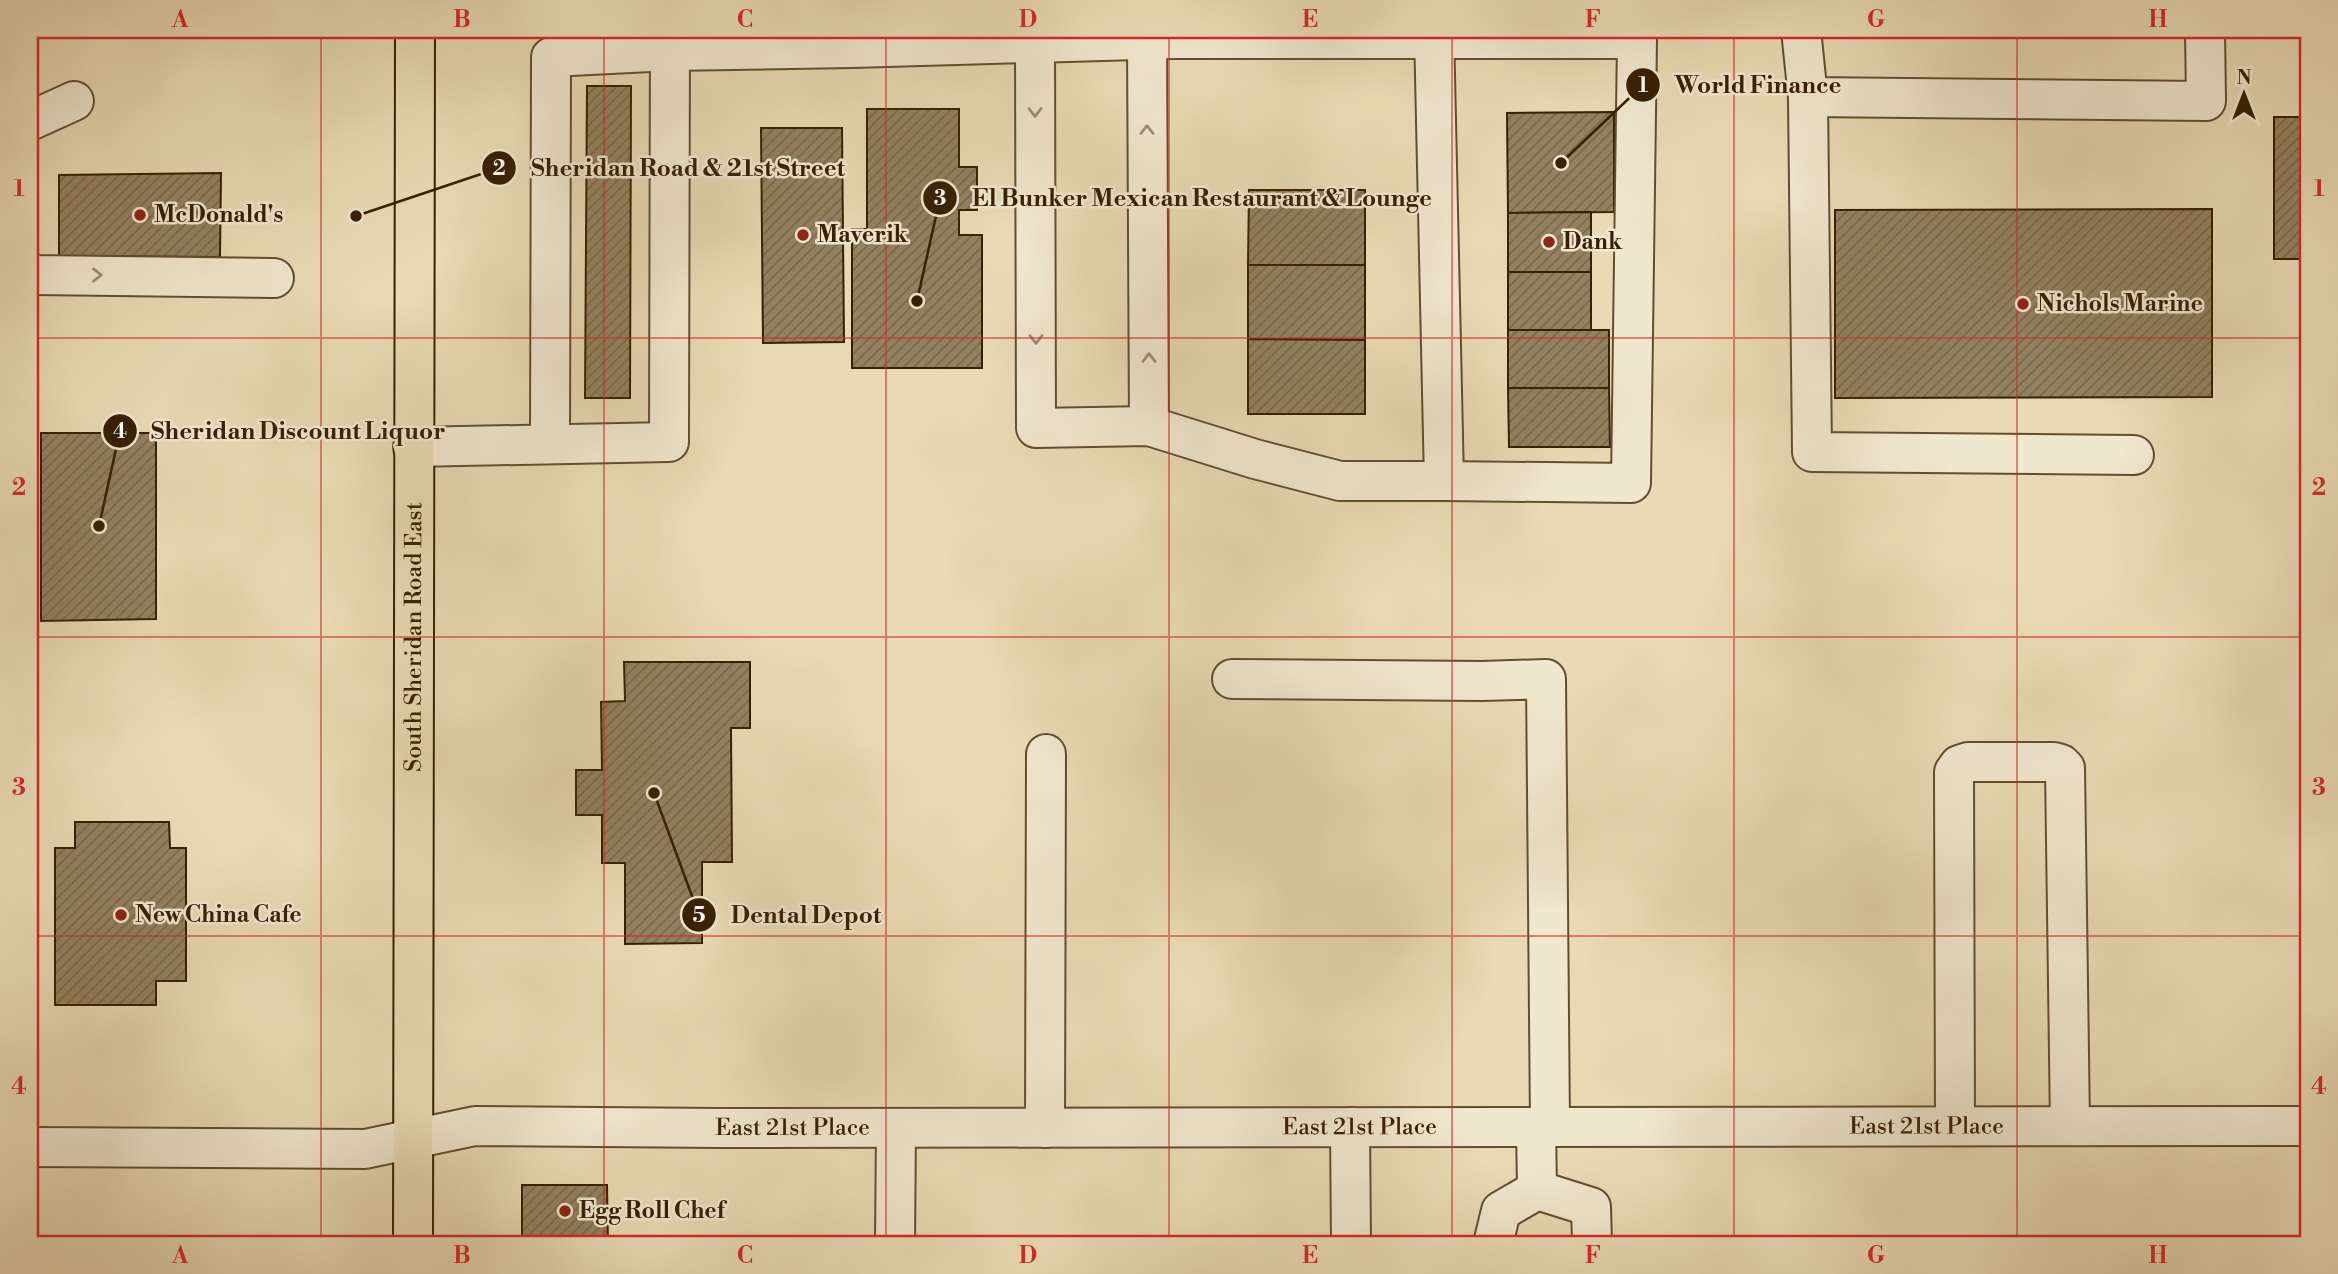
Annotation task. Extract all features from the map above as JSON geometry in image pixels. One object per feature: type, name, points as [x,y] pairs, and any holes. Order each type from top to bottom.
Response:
[{"type":"main road","name":"South Sheridan Road East","points":[[413,1244],[415,30]]},
{"type":"street","points":[[1801,30],[1808,97],[1812,452],[2134,455]]},
{"type":"street","points":[[1808,97],[2206,101],[2205,30]]},
{"type":"street","points":[[1434,34],[1444,481]]},
{"type":"street","points":[[550,444],[551,57],[670,40],[1035,43],[1164,36],[1637,34],[1631,483],[1340,481],[1255,460],[1149,426],[1036,428],[1035,43]]},
{"type":"street","points":[[1149,426],[1164,36]]},
{"type":"street","points":[[413,447],[670,442],[670,40]]},
{"type":"street","points":[[30,121],[74,101]]},
{"type":"street","points":[[30,272],[34,275],[274,278]]},
{"type":"street","points":[[1231,679],[1546,679],[1543,1127],[1537,1190]]},
{"type":"street","points":[[1045,1128],[1046,754]]},
{"type":"street","points":[[1955,1126],[1954,772],[1959,765],[1968,761],[2054,761],[2065,768],[2070,1126]]},
{"type":"street","name":"East 21st Place","points":[[30,1147],[365,1149],[475,1126],[2308,1126]]},
{"type":"street","points":[[1350,1127],[1351,1244]]},
{"type":"street","points":[[895,1244],[896,1128]]},
{"type":"street","points":[[1493,1244],[1502,1211],[1537,1190],[1591,1207],[1592,1244]]},
{"type":"building","points":[[587,86],[631,86],[630,398],[585,398]]},
{"type":"building","points":[[867,109],[959,109],[959,167],[977,167],[977,210],[959,210],[959,235],[982,235],[982,368],[852,368],[852,229],[867,229]]},
{"type":"building","points":[[1614,112],[1614,212],[1508,213],[1507,113]]},
{"type":"building","points":[[2274,117],[2308,117],[2308,259],[2274,259]]},
{"type":"building","name":"Maverik","points":[[761,128],[842,128],[844,342],[763,343]]},
{"type":"building","name":"McDonald's","points":[[221,173],[220,257],[59,256],[59,175]]},
{"type":"building","points":[[1249,190],[1365,190],[1365,265],[1248,265]]},
{"type":"building","name":"Nichols Marine","points":[[2212,209],[2212,397],[1835,398],[1835,210]]},
{"type":"building","name":"Dank","points":[[1591,212],[1591,272],[1508,272],[1508,213]]},
{"type":"building","points":[[1248,265],[1365,265],[1365,340],[1248,339]]},
{"type":"building","points":[[1508,272],[1591,272],[1591,330],[1508,330]]},
{"type":"building","points":[[1508,330],[1609,330],[1609,388],[1508,388]]},
{"type":"building","points":[[1248,339],[1365,340],[1365,414],[1248,414]]},
{"type":"building","points":[[1508,388],[1609,388],[1610,447],[1509,447]]},
{"type":"building","points":[[41,433],[156,433],[156,619],[41,621]]},
{"type":"building","points":[[624,662],[750,662],[750,728],[731,728],[732,862],[702,862],[702,943],[625,944],[625,863],[602,863],[602,815],[576,815],[576,770],[602,770],[601,702],[625,701]]},
{"type":"building","name":"New China Cafe","points":[[75,822],[169,822],[170,848],[186,848],[186,981],[156,981],[156,1005],[55,1005],[55,848],[75,848]]},
{"type":"building","name":"Egg Roll Chef","points":[[522,1185],[607,1185],[608,1244],[546,1244],[546,1238],[522,1238]]},
{"type":"place","name":"World Finance","points":[[1561,163]]},
{"type":"place","name":"McDonald's","points":[[140,215]]},
{"type":"place","name":"Sheridan Road & 21st Street","points":[[356,216]]},
{"type":"place","name":"Maverik","points":[[803,235]]},
{"type":"place","name":"Dank","points":[[1549,242]]},
{"type":"place","name":"El Bunker Mexican Restaurant & Lounge","points":[[917,301]]},
{"type":"place","name":"Nichols Marine","points":[[2023,304]]},
{"type":"place","name":"Sheridan Discount Liquor","points":[[99,526]]},
{"type":"place","name":"Dental Depot","points":[[654,793]]},
{"type":"place","name":"New China Cafe","points":[[121,915]]},
{"type":"place","name":"Egg Roll Chef","points":[[565,1211]]}]
